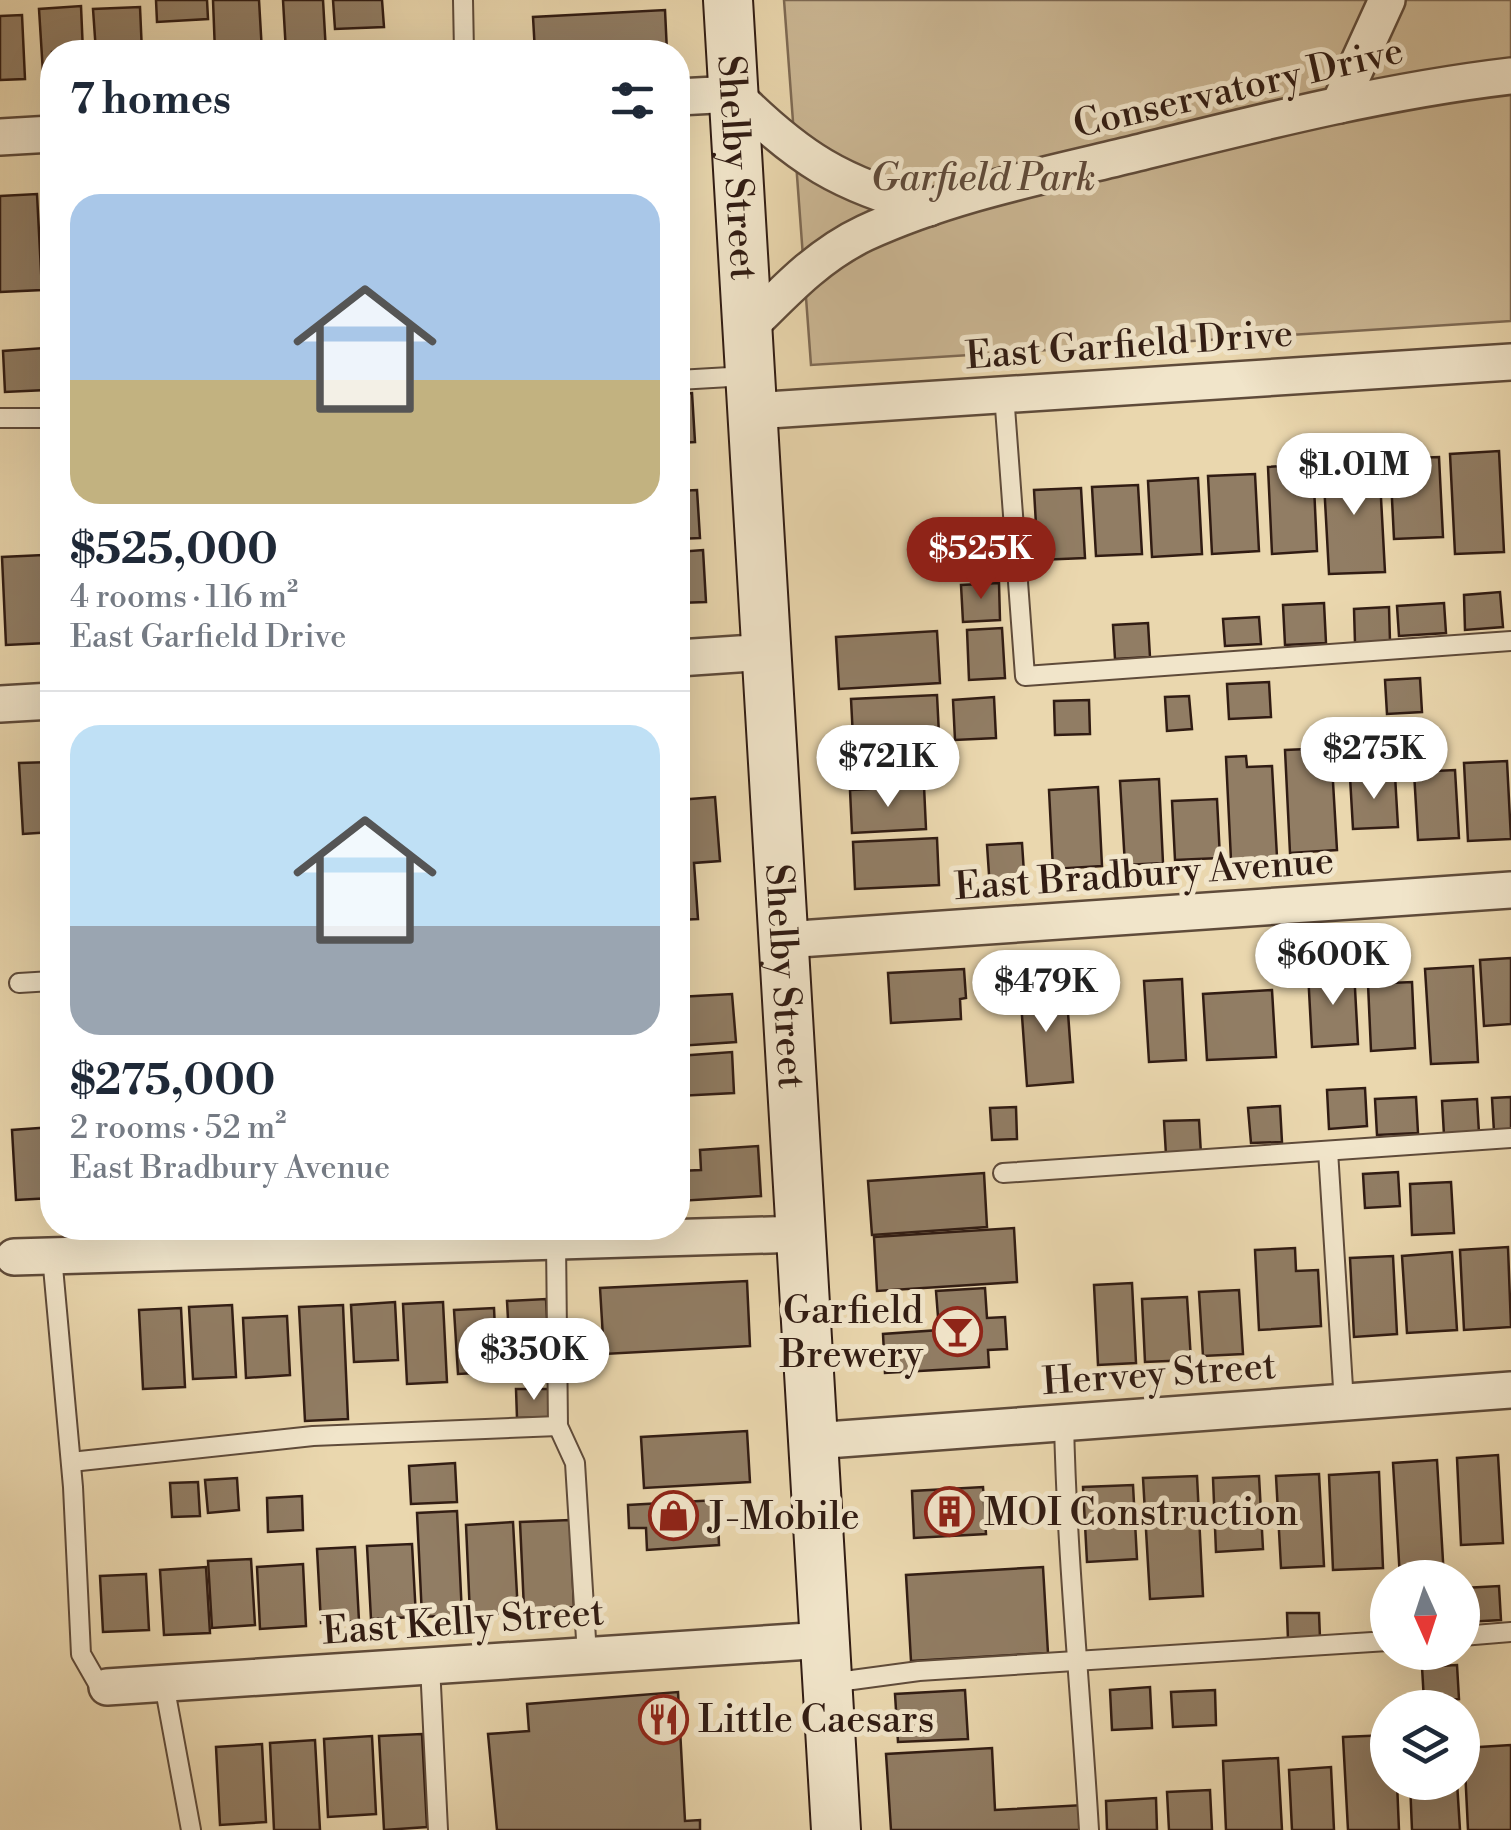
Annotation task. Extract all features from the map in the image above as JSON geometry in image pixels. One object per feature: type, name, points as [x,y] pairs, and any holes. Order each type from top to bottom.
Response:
[{"type":"main road","name":"Shelby Street","points":[[728,0],[836,1830]]},
{"type":"street","points":[[1339,105],[1387,0]]},
{"type":"street","name":"Conservatory Drive","points":[[748,328],[804,272],[862,235],[929,208],[1339,105],[1447,83],[1511,76]]},
{"type":"street","points":[[690,96],[734,94]]},
{"type":"street","name":"Conservatory Drive","points":[[734,94],[775,136],[810,160],[877,194],[929,208]]},
{"type":"street","points":[[0,138],[40,135]]},
{"type":"street","name":"East Garfield Drive","points":[[751,394],[1004,394],[1511,362]]},
{"type":"street","points":[[690,657],[767,652]]},
{"type":"street","points":[[0,704],[40,702]]},
{"type":"street","name":"East Bradbury Avenue","points":[[784,940],[1511,890]]},
{"type":"street","points":[[690,1237],[801,1234]]},
{"type":"street","points":[[14,1258],[263,1240]]},
{"type":"street","points":[[467,1240],[591,1240]]},
{"type":"street","name":"Hervey Street","points":[[813,1441],[1511,1390]]},
{"type":"street","name":"East Kelly Street","points":[[107,1687],[587,1655],[826,1662]]},
{"type":"lane","points":[[463,0],[464,40]]},
{"type":"lane","points":[[690,382],[751,394]]},
{"type":"lane","points":[[1004,394],[1025,676],[1511,641]]},
{"type":"lane","points":[[0,418],[40,418]]},
{"type":"lane","points":[[19,983],[40,982]]},
{"type":"lane","points":[[1003,1173],[1511,1138]]},
{"type":"lane","points":[[1328,1151],[1344,1402]]},
{"type":"lane","points":[[556,1241],[558,1426],[575,1463],[587,1655]]},
{"type":"lane","points":[[52,1256],[71,1462],[81,1654],[97,1682],[107,1687]]},
{"type":"lane","points":[[1064,1423],[1067,1540],[1089,1830]]},
{"type":"lane","points":[[71,1462],[313,1436],[558,1426]]},
{"type":"lane","points":[[1480,1635],[1511,1632]]},
{"type":"lane","points":[[826,1662],[919,1671],[1370,1641]]},
{"type":"lane","points":[[430,1665],[438,1830]]},
{"type":"lane","points":[[164,1684],[191,1830]]},
{"type":"green space","name":"Garfield Park","points":[[784,0],[1511,0],[1511,321],[811,365]]},
{"type":"building","points":[[156,0],[207,0],[208,19],[157,22]]},
{"type":"building","points":[[213,0],[259,0],[261,40],[215,40]]},
{"type":"building","points":[[283,0],[323,0],[325,40],[285,40]]},
{"type":"building","points":[[333,0],[382,0],[384,27],[335,29]]},
{"type":"building","points":[[81,6],[82,40],[41,40],[39,9]]},
{"type":"building","points":[[140,7],[141,40],[95,40],[93,9]]},
{"type":"building","points":[[665,10],[666,40],[534,40],[533,17]]},
{"type":"building","points":[[22,15],[25,79],[0,80],[0,16]]},
{"type":"building","points":[[37,194],[40,290],[0,292],[0,196]]},
{"type":"building","points":[[40,348],[40,390],[5,392],[3,351]]},
{"type":"building","points":[[690,393],[695,442],[690,442]]},
{"type":"building","points":[[1499,451],[1504,552],[1455,554],[1450,454]]},
{"type":"building","points":[[1439,457],[1443,537],[1394,539],[1390,459]]},
{"type":"building","points":[[1379,461],[1385,572],[1329,574],[1323,464]]},
{"type":"building","points":[[1313,464],[1317,551],[1272,554],[1268,467]]},
{"type":"building","points":[[1255,474],[1259,551],[1212,554],[1208,476]]},
{"type":"building","points":[[1198,478],[1202,554],[1152,557],[1148,481]]},
{"type":"building","points":[[1138,485],[1142,554],[1096,556],[1092,487]]},
{"type":"building","points":[[1081,488],[1085,558],[1038,560],[1034,490]]},
{"type":"building","points":[[690,490],[697,490],[700,538],[690,538]]},
{"type":"building","points":[[703,550],[706,602],[690,603],[690,551]]},
{"type":"building","points":[[40,555],[40,643],[6,645],[2,557]]},
{"type":"building","points":[[999,583],[1000,620],[963,622],[961,585]]},
{"type":"building","points":[[1500,592],[1503,627],[1465,630],[1464,595]]},
{"type":"building","points":[[1324,603],[1326,643],[1285,645],[1283,605]]},
{"type":"building","points":[[1444,603],[1446,633],[1399,636],[1397,606]]},
{"type":"building","points":[[1389,607],[1390,641],[1355,643],[1354,609]]},
{"type":"building","points":[[1259,617],[1261,644],[1225,646],[1223,619]]},
{"type":"building","points":[[1148,623],[1150,657],[1115,659],[1113,625]]},
{"type":"building","points":[[1002,628],[1005,678],[969,680],[967,630]]},
{"type":"building","points":[[937,631],[940,683],[839,689],[836,637]]},
{"type":"building","points":[[1420,678],[1422,712],[1387,714],[1385,680]]},
{"type":"building","points":[[1269,682],[1271,717],[1229,719],[1227,684]]},
{"type":"building","points":[[937,695],[940,754],[854,758],[851,699]]},
{"type":"building","points":[[1189,696],[1192,729],[1167,731],[1165,697]]},
{"type":"building","points":[[994,697],[996,738],[955,740],[953,700]]},
{"type":"building","points":[[1089,700],[1090,734],[1055,735],[1054,701]]},
{"type":"building","points":[[1331,748],[1337,850],[1290,853],[1285,750]]},
{"type":"building","points":[[1246,756],[1247,767],[1272,766],[1277,857],[1231,860],[1226,757]]},
{"type":"building","points":[[1507,761],[1511,839],[1468,841],[1464,763]]},
{"type":"building","points":[[40,762],[40,833],[23,834],[19,763]]},
{"type":"building","points":[[1455,770],[1459,838],[1418,840],[1414,772]]},
{"type":"building","points":[[1395,775],[1398,827],[1353,829],[1350,777]]},
{"type":"building","points":[[1159,779],[1163,863],[1125,865],[1120,781]]},
{"type":"building","points":[[924,786],[926,829],[852,833],[850,790]]},
{"type":"building","points":[[1098,787],[1102,866],[1053,869],[1049,790]]},
{"type":"building","points":[[715,797],[720,861],[694,863],[698,919],[690,919],[690,799]]},
{"type":"building","points":[[1217,799],[1220,858],[1175,860],[1172,801]]},
{"type":"building","points":[[937,838],[939,885],[855,889],[853,842]]},
{"type":"building","points":[[1022,843],[1025,888],[990,889],[987,845]]},
{"type":"building","points":[[1511,958],[1511,1024],[1484,1026],[1480,960]]},
{"type":"building","points":[[1473,966],[1478,1062],[1431,1064],[1425,969]]},
{"type":"building","points":[[964,969],[966,998],[960,999],[961,1019],[891,1023],[888,973]]},
{"type":"building","points":[[1354,970],[1358,1044],[1312,1047],[1308,972]]},
{"type":"building","points":[[1182,979],[1186,1060],[1149,1062],[1144,981]]},
{"type":"building","points":[[1412,982],[1415,1048],[1371,1051],[1368,984]]},
{"type":"building","points":[[1066,985],[1073,1082],[1027,1086],[1020,988]]},
{"type":"building","points":[[1272,990],[1276,1057],[1207,1060],[1203,994]]},
{"type":"building","points":[[732,994],[736,1042],[690,1045],[690,996]]},
{"type":"building","points":[[732,1052],[734,1093],[690,1095],[690,1055]]},
{"type":"building","points":[[1365,1088],[1367,1126],[1329,1129],[1327,1090]]},
{"type":"building","points":[[1416,1097],[1418,1133],[1377,1135],[1375,1099]]},
{"type":"building","points":[[1511,1097],[1511,1131],[1494,1132],[1492,1098]]},
{"type":"building","points":[[1477,1099],[1479,1133],[1444,1135],[1442,1101]]},
{"type":"building","points":[[1280,1106],[1282,1142],[1251,1143],[1248,1108]]},
{"type":"building","points":[[1016,1107],[1017,1139],[992,1140],[990,1108]]},
{"type":"building","points":[[1199,1120],[1201,1154],[1166,1155],[1164,1121]]},
{"type":"building","points":[[40,1128],[40,1199],[16,1200],[12,1130]]},
{"type":"building","points":[[758,1146],[761,1196],[690,1200],[690,1170],[701,1170],[700,1150]]},
{"type":"building","points":[[1398,1172],[1400,1206],[1365,1208],[1363,1174]]},
{"type":"building","points":[[984,1173],[987,1227],[872,1235],[868,1181]]},
{"type":"building","points":[[1451,1182],[1454,1233],[1412,1235],[1410,1184]]},
{"type":"building","points":[[1014,1228],[1017,1282],[877,1291],[874,1237]]},
{"type":"building","points":[[1508,1247],[1511,1327],[1464,1330],[1460,1250]]},
{"type":"building","points":[[1295,1248],[1296,1271],[1318,1270],[1321,1326],[1259,1330],[1255,1250]]},
{"type":"building","points":[[1452,1252],[1457,1330],[1407,1333],[1402,1256]]},
{"type":"building","points":[[1393,1256],[1397,1334],[1354,1337],[1350,1258]]},
{"type":"building","points":[[747,1281],[750,1346],[604,1354],[600,1288]]},
{"type":"building","points":[[1132,1283],[1136,1363],[1098,1365],[1094,1285]]},
{"type":"building","name":"Garfield Brewery","points":[[985,1288],[987,1318],[1005,1317],[1007,1349],[988,1350],[989,1367],[885,1373],[883,1334],[939,1330],[936,1291]]},
{"type":"building","points":[[1239,1290],[1243,1354],[1203,1356],[1199,1292]]},
{"type":"building","points":[[1187,1297],[1191,1360],[1145,1362],[1142,1299]]},
{"type":"building","points":[[546,1299],[549,1354],[510,1356],[507,1301]]},
{"type":"building","points":[[395,1302],[398,1360],[354,1362],[351,1305]]},
{"type":"building","points":[[443,1302],[447,1382],[407,1384],[403,1304]]},
{"type":"building","points":[[232,1305],[236,1377],[193,1379],[189,1307]]},
{"type":"building","points":[[343,1305],[348,1419],[305,1421],[299,1307]]},
{"type":"building","points":[[181,1308],[185,1387],[143,1389],[139,1310]]},
{"type":"building","points":[[494,1308],[497,1372],[458,1374],[454,1310]]},
{"type":"building","points":[[287,1316],[290,1375],[246,1378],[243,1318]]},
{"type":"building","points":[[516,1389],[552,1389],[553,1417],[517,1418]]},
{"type":"building","points":[[747,1431],[750,1482],[644,1488],[641,1437]]},
{"type":"building","points":[[1498,1455],[1503,1543],[1461,1545],[1457,1458]]},
{"type":"building","points":[[1437,1460],[1443,1560],[1399,1560],[1393,1463]]},
{"type":"building","points":[[455,1463],[457,1502],[411,1504],[409,1466]]},
{"type":"building","points":[[1379,1472],[1383,1560],[1370,1560],[1370,1569],[1333,1570],[1329,1475]]},
{"type":"building","points":[[1319,1474],[1324,1566],[1281,1568],[1276,1476]]},
{"type":"building","points":[[1197,1476],[1203,1596],[1150,1599],[1143,1478]]},
{"type":"building","points":[[1259,1476],[1263,1549],[1216,1552],[1213,1478]]},
{"type":"building","points":[[237,1478],[239,1510],[208,1513],[205,1480]]},
{"type":"building","points":[[198,1482],[200,1516],[172,1517],[170,1483]]},
{"type":"building","points":[[1133,1485],[1137,1559],[1087,1562],[1083,1487]]},
{"type":"building","name":"MOI Construction","points":[[983,1487],[986,1534],[914,1538],[912,1491]]},
{"type":"building","points":[[302,1496],[303,1530],[268,1532],[267,1498]]},
{"type":"building","name":"J-Mobile","points":[[717,1500],[719,1545],[647,1550],[646,1528],[629,1528],[628,1505]]},
{"type":"building","points":[[457,1511],[462,1615],[422,1617],[417,1513]]},
{"type":"building","points":[[570,1520],[574,1607],[524,1609],[520,1522]]},
{"type":"building","points":[[513,1522],[518,1613],[470,1615],[466,1525]]},
{"type":"building","points":[[412,1544],[416,1617],[371,1619],[367,1546]]},
{"type":"building","points":[[355,1547],[359,1621],[321,1623],[317,1549]]},
{"type":"building","points":[[251,1559],[255,1625],[212,1628],[208,1561]]},
{"type":"building","points":[[303,1564],[306,1626],[260,1629],[257,1567]]},
{"type":"building","points":[[206,1567],[210,1633],[164,1635],[160,1570]]},
{"type":"building","points":[[1043,1567],[1048,1653],[911,1661],[906,1575]]},
{"type":"building","points":[[146,1574],[149,1630],[103,1632],[100,1576]]},
{"type":"building","points":[[1499,1586],[1501,1620],[1480,1621],[1480,1587]]},
{"type":"building","points":[[1287,1613],[1319,1613],[1320,1638],[1288,1640]]},
{"type":"building","points":[[1422,1670],[1457,1670],[1458,1690],[1423,1690]]},
{"type":"building","points":[[1150,1687],[1152,1728],[1112,1730],[1110,1690]]},
{"type":"building","points":[[965,1690],[968,1739],[898,1742],[895,1694]]},
{"type":"building","points":[[1215,1690],[1216,1725],[1173,1727],[1171,1692]]},
{"type":"building","points":[[678,1692],[685,1821],[700,1820],[700,1830],[497,1830],[488,1734],[529,1731],[527,1704]]},
{"type":"building","points":[[422,1734],[427,1827],[384,1830],[379,1736]]},
{"type":"building","points":[[372,1736],[376,1814],[328,1817],[324,1739]]},
{"type":"building","points":[[1370,1736],[1370,1800],[1398,1800],[1399,1830],[1348,1830],[1343,1737]]},
{"type":"building","points":[[315,1740],[320,1830],[274,1830],[270,1743]]},
{"type":"building","points":[[262,1744],[266,1822],[220,1825],[216,1747]]},
{"type":"building","points":[[1511,1745],[1511,1830],[1468,1830],[1467,1800],[1480,1800],[1480,1747]]},
{"type":"building","points":[[992,1748],[995,1810],[1084,1805],[1085,1830],[891,1830],[886,1754]]},
{"type":"building","points":[[1278,1758],[1282,1830],[1226,1830],[1223,1761]]},
{"type":"building","points":[[1331,1767],[1334,1830],[1292,1830],[1289,1770]]},
{"type":"building","points":[[1210,1790],[1212,1830],[1169,1830],[1167,1792]]},
{"type":"building","points":[[1156,1798],[1157,1830],[1107,1830],[1106,1801]]},
{"type":"building","points":[[1411,1800],[1458,1800],[1460,1830],[1412,1830]]},
{"type":"place","name":"Garfield Brewery","points":[[958,1332]]},
{"type":"place","name":"MOI Construction","points":[[949,1512]]},
{"type":"place","name":"J-Mobile","points":[[673,1516]]},
{"type":"place","name":"Little Caesars","points":[[663,1719]]}]
